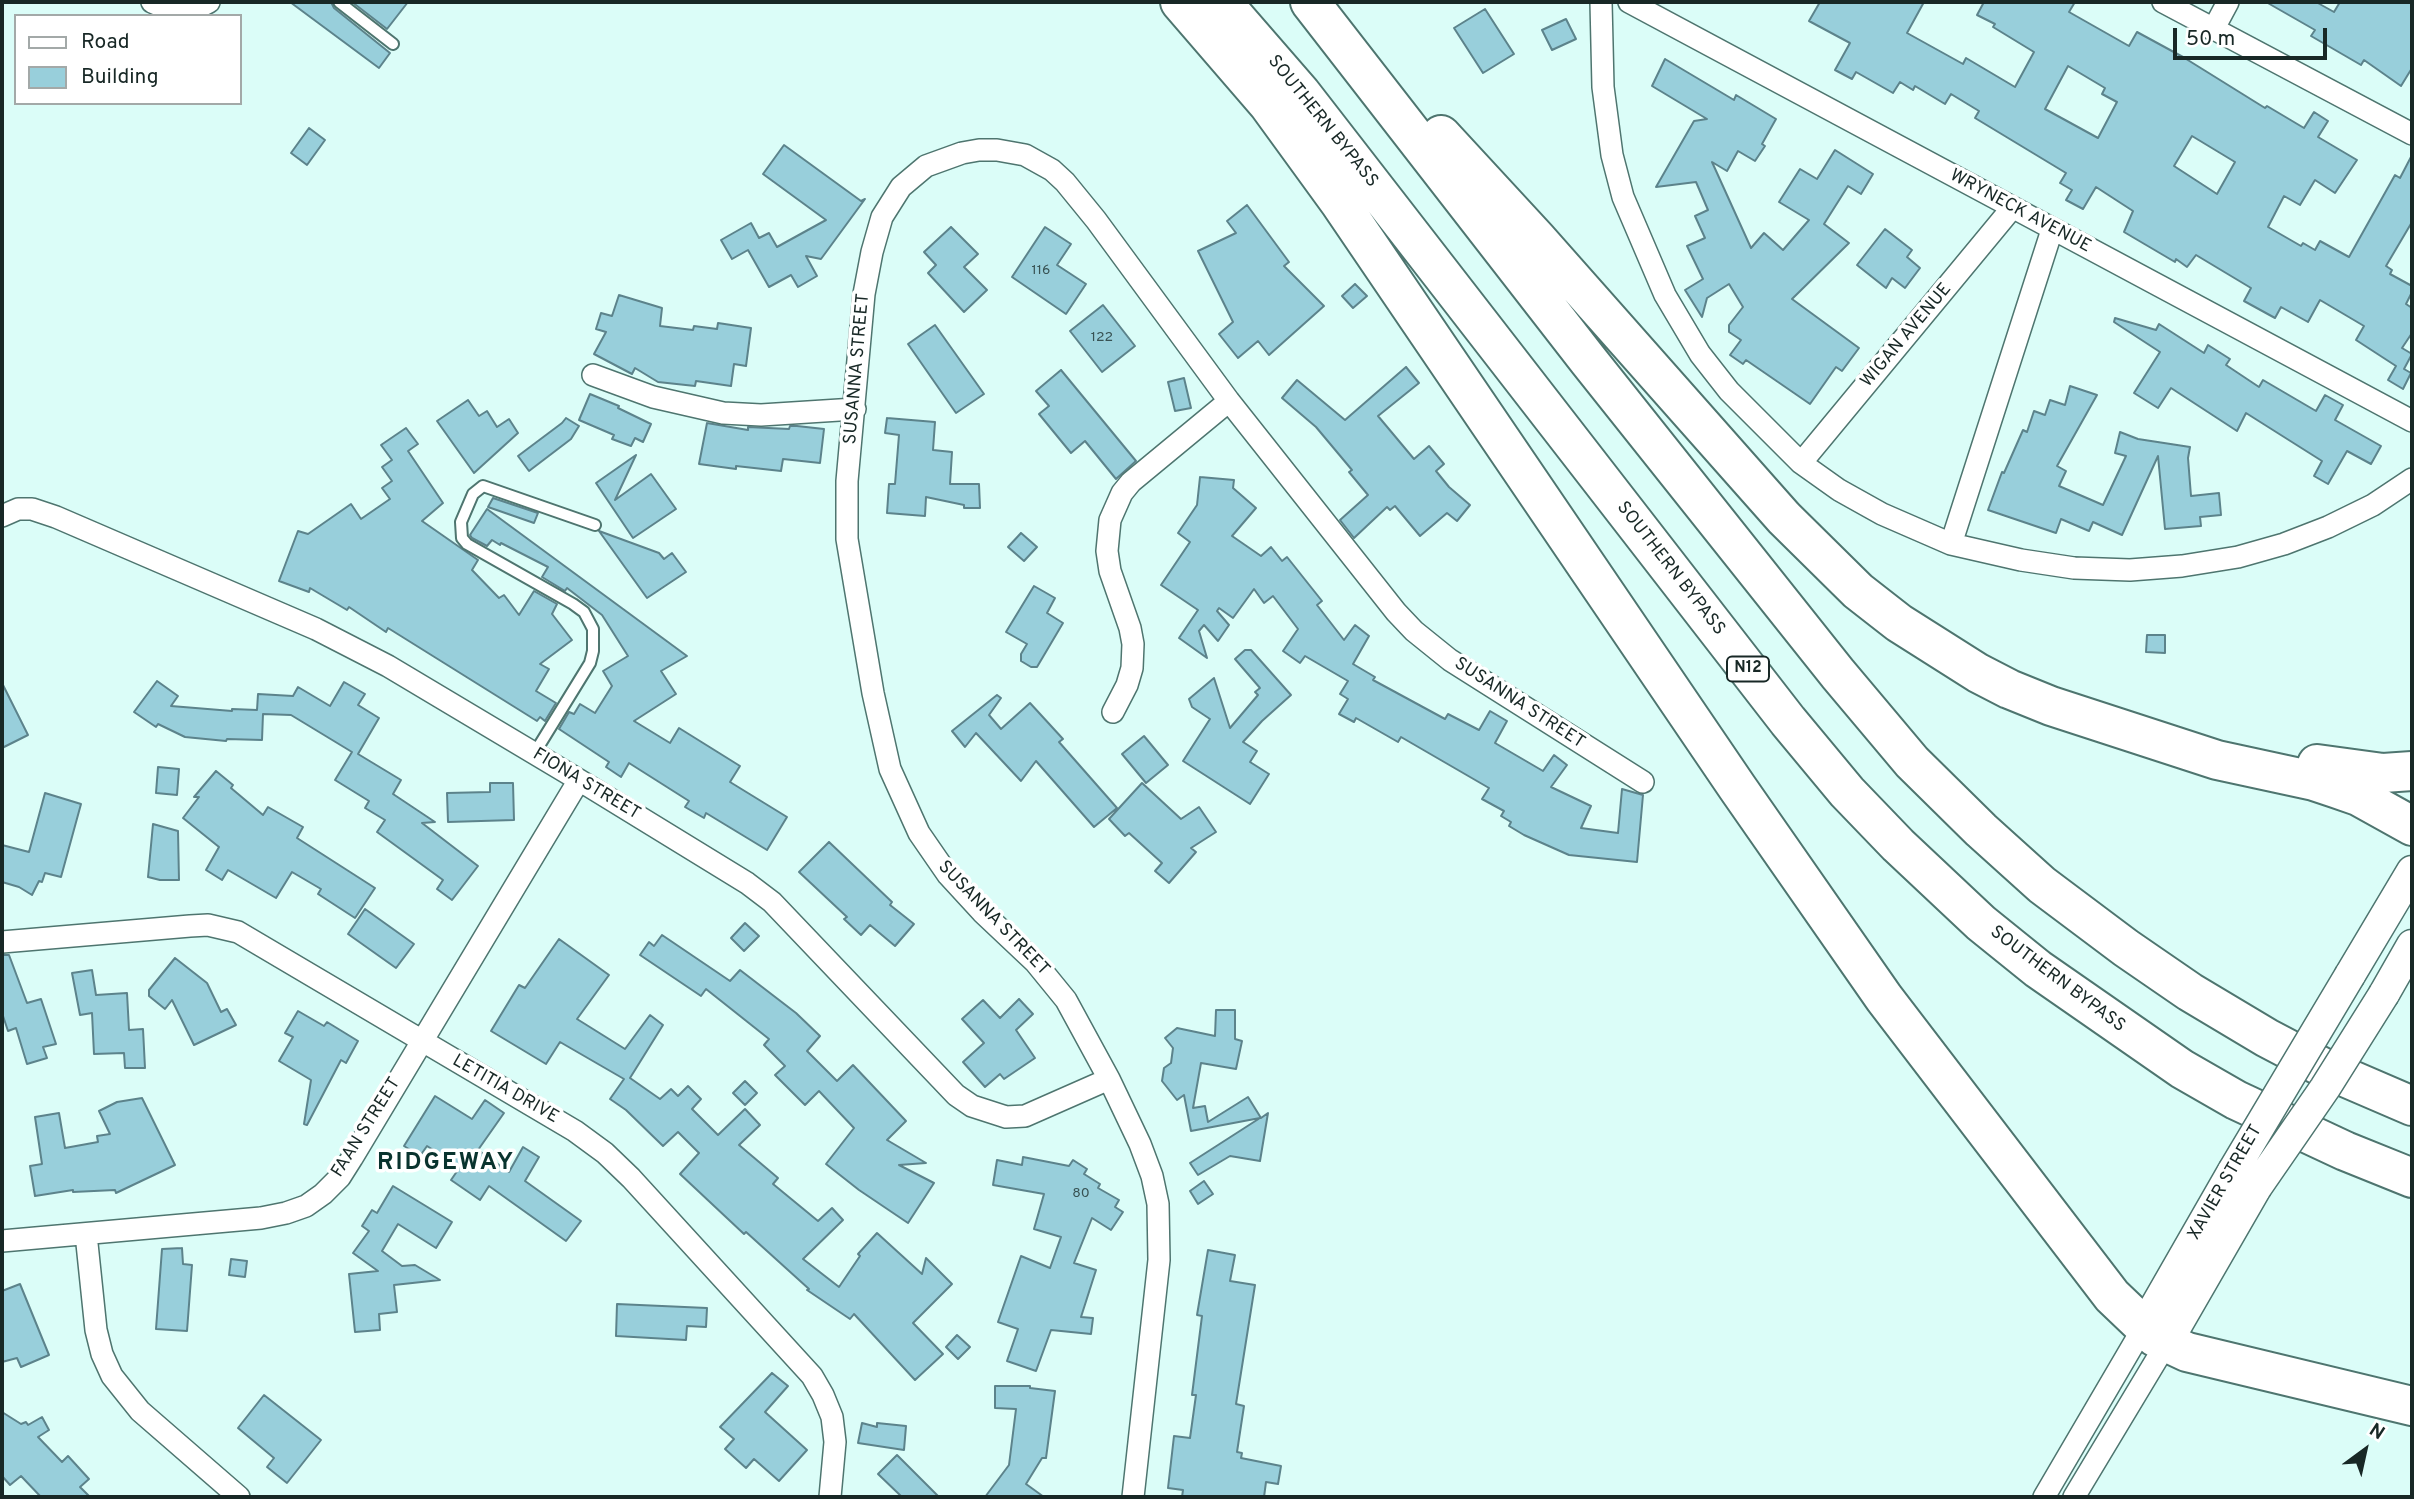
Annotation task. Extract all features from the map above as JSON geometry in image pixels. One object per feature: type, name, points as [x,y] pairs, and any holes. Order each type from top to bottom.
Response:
[{"type":"highway","points":[[1180,2],[1268,104],[1340,203],[1737,787],[1884,998],[2095,1275],[2155,1336],[2215,1361],[2412,1406]]},
{"type":"highway","name":"SOUTHERN BYPASS","points":[[1222,2],[1301,93],[1788,721],[1847,792],[1898,845],[1981,923],[2038,969],[2182,1069],[2248,1105],[2345,1151],[2412,1178]]},
{"type":"highway","points":[[1321,15],[1459,153],[1784,518],[1858,591],[1899,623],[1978,673],[2009,689],[2104,724],[2217,760],[2335,788],[2358,796],[2412,826]]},
{"type":"highway","points":[[1321,15],[1588,360],[1838,674],[1912,762],[2042,885],[2126,948],[2190,992],[2267,1038],[2326,1069],[2412,1106]]},
{"type":"highway","points":[[2162,742],[2351,769],[2412,771]]},
{"type":"main road","name":"XAVIER STREET","points":[[2155,1336],[2233,1171],[2412,871]]},
{"type":"main road","name":"XAVIER STREET","points":[[2155,1336],[2325,1088],[2412,945]]},
{"type":"street","points":[[152,2],[175,12],[188,13],[209,2]]},
{"type":"street","points":[[1601,2],[1603,88],[1612,155],[1623,197],[1665,295],[1700,354],[1730,391],[1801,463],[1839,490],[1882,514],[1951,544],[2021,560],[2074,568],[2130,570],[2182,566],[2284,544],[2373,505],[2412,479]]},
{"type":"street","name":"WRYNECK AVENUE","points":[[1629,2],[2412,421]]},
{"type":"street","points":[[2163,2],[2412,134]]},
{"type":"street","points":[[2213,30],[2228,2]]},
{"type":"street","name":"SUSANNA STREET","points":[[1133,1497],[1159,1260],[1158,1204],[1152,1176],[1140,1144],[1082,1025],[1051,980],[964,893],[934,856],[903,802],[890,769],[873,693],[848,539],[847,481],[864,294],[881,217],[901,187],[913,175],[942,160],[979,150],[997,149],[1025,155],[1052,170],[1065,182],[1229,401],[1396,612],[1414,631],[1450,660],[1643,782]]},
{"type":"street","name":"WIGAN AVENUE","points":[[1801,463],[2012,208]]},
{"type":"street","points":[[1951,544],[2052,230]]},
{"type":"street","points":[[593,375],[653,397],[723,413],[761,415],[855,409]]},
{"type":"street","points":[[1112,712],[1127,685],[1132,668],[1133,645],[1130,628],[1110,571],[1107,551],[1111,520],[1122,493],[1131,482],[1229,401]]},
{"type":"street","name":"FIONA STREET","points":[[2,516],[18,509],[44,512],[316,629],[388,666],[579,780],[747,883],[772,902],[956,1095],[972,1106],[1006,1117],[1025,1116],[1109,1079]]},
{"type":"street","name":"FAAN STREET","points":[[2,1241],[261,1218],[306,1206],[323,1194],[340,1177],[579,780]]},
{"type":"street","name":"LETITIA DRIVE","points":[[2,942],[190,926],[223,927],[256,941],[575,1131],[605,1153],[631,1178],[812,1376],[832,1417],[835,1442],[830,1497]]},
{"type":"street","points":[[86,1234],[96,1330],[102,1354],[112,1376],[140,1411],[239,1497]]},
{"type":"street","name":"XAVIER STREET","points":[[2044,1497],[2155,1336]]},
{"type":"street","name":"XAVIER STREET","points":[[2074,1497],[2155,1336]]},
{"type":"lane","points":[[340,2],[393,44]]},
{"type":"lane","points":[[534,754],[590,663],[593,629],[584,612],[573,604],[467,544],[462,538],[461,522],[473,494],[483,486],[595,525]]},
{"type":"building","points":[[290,2],[331,2],[334,8],[390,53],[379,68]]},
{"type":"building","points":[[352,2],[408,2],[387,29]]},
{"type":"building","points":[[1820,2],[1924,2],[1907,33],[1963,64],[1966,58],[2015,87],[2034,52],[1993,27],[1995,24],[1977,15],[1984,2],[2075,2],[2069,12],[2129,46],[2137,32],[2304,128],[2314,112],[2328,121],[2318,137],[2357,160],[2335,193],[2315,180],[2300,205],[2284,196],[2268,227],[2301,246],[2303,243],[2315,250],[2320,241],[2349,257],[2395,175],[2400,178],[2412,155],[2412,222],[2386,266],[2392,270],[2390,274],[2412,286],[2406,304],[2412,308],[2412,333],[2402,348],[2412,354],[2404,369],[2411,373],[2403,389],[2388,380],[2396,366],[2356,340],[2364,326],[2320,300],[2308,322],[2281,307],[2275,318],[2244,301],[2251,288],[2196,255],[2187,267],[2124,232],[2133,211],[2096,187],[2083,209],[2066,200],[2072,190],[2060,183],[2066,173],[1975,118],[1979,111],[1951,94],[1945,104],[1915,86],[1913,90],[1900,82],[1893,93],[1856,72],[1852,79],[1835,70],[1850,43],[1809,21]],"holes":[[[2068,66],[2105,88],[2102,94],[2117,102],[2098,138],[2045,109]],[[2192,136],[2235,162],[2217,194],[2174,166]]]},
{"type":"building","points":[[2266,2],[2316,2],[2334,12],[2340,2],[2412,2],[2412,68],[2401,86],[2364,60],[2361,65],[2311,36],[2315,30]]},
{"type":"building","points":[[1485,9],[1514,54],[1483,73],[1454,28]]},
{"type":"building","points":[[1566,19],[1576,39],[1552,50],[1542,30]]},
{"type":"building","points":[[1665,59],[1734,100],[1736,95],[1776,119],[1762,144],[1765,146],[1755,161],[1738,151],[1727,171],[1712,162],[1751,248],[1764,233],[1783,250],[1809,220],[1779,202],[1800,169],[1817,179],[1835,150],[1873,174],[1861,194],[1848,186],[1824,224],[1849,243],[1792,299],[1859,348],[1842,371],[1836,367],[1810,404],[1746,360],[1743,364],[1730,355],[1741,340],[1729,332],[1729,325],[1743,307],[1729,284],[1707,298],[1702,317],[1685,290],[1703,279],[1687,246],[1705,238],[1695,216],[1708,210],[1696,182],[1656,187],[1694,121],[1707,119],[1652,86]]},
{"type":"building","points":[[309,128],[325,140],[307,165],[291,153]]},
{"type":"building","points":[[784,145],[861,201],[865,199],[821,259],[806,256],[817,276],[798,287],[791,275],[769,287],[748,250],[732,259],[721,240],[751,223],[759,238],[769,233],[777,247],[826,220],[763,174]]},
{"type":"building","points":[[1247,205],[1289,262],[1284,266],[1324,306],[1269,355],[1258,341],[1238,358],[1219,334],[1233,322],[1198,251],[1236,233],[1227,221]]},
{"type":"building","points":[[951,227],[978,254],[964,267],[987,290],[964,312],[928,273],[936,265],[924,252]]},
{"type":"building","points":[[1045,227],[1071,244],[1057,265],[1086,284],[1066,314],[1012,277]]},
{"type":"building","points":[[1885,229],[1912,250],[1907,257],[1920,268],[1905,288],[1892,278],[1886,288],[1857,265]]},
{"type":"building","points":[[1355,284],[1367,296],[1353,308],[1342,296]]},
{"type":"building","points":[[619,295],[662,308],[660,326],[693,330],[694,326],[717,329],[718,323],[751,328],[746,366],[734,364],[731,386],[696,381],[695,386],[658,382],[635,368],[632,374],[594,354],[606,332],[596,329],[601,313],[612,316]]},
{"type":"building","points":[[1103,305],[1135,346],[1102,372],[1070,331]]},
{"type":"building","points":[[2115,318],[2156,330],[2159,324],[2204,353],[2208,345],[2230,359],[2226,365],[2259,387],[2263,380],[2316,411],[2325,395],[2343,405],[2335,420],[2381,446],[2371,464],[2347,451],[2328,484],[2314,476],[2322,461],[2246,413],[2237,431],[2171,388],[2158,408],[2134,393],[2160,352],[2114,322]]},
{"type":"building","points":[[935,325],[984,394],[956,413],[908,344]]},
{"type":"building","points":[[1406,367],[1419,383],[1378,416],[1414,459],[1429,446],[1444,464],[1436,471],[1449,487],[1470,505],[1457,521],[1447,513],[1420,536],[1395,506],[1390,510],[1387,507],[1354,538],[1340,520],[1368,495],[1349,472],[1352,470],[1316,427],[1282,398],[1297,380],[1345,420]]},
{"type":"building","points":[[1061,370],[1136,461],[1116,479],[1085,441],[1071,453],[1039,414],[1049,406],[1036,391]]},
{"type":"building","points":[[1184,378],[1191,408],[1175,411],[1168,382]]},
{"type":"building","points":[[2070,386],[2097,395],[2057,466],[2066,471],[2059,486],[2103,505],[2126,456],[2115,453],[2120,432],[2138,439],[2190,447],[2188,458],[2191,496],[2219,493],[2221,515],[2200,517],[2201,526],[2165,529],[2158,456],[2122,535],[2093,522],[2089,531],[2061,519],[2056,533],[1988,510],[2002,472],[2004,473],[2023,430],[2027,432],[2034,411],[2045,415],[2050,400],[2065,405]]},
{"type":"building","points":[[590,394],[651,424],[643,442],[635,438],[631,446],[612,439],[614,435],[579,420]]},
{"type":"building","points":[[468,400],[479,416],[487,411],[497,427],[509,419],[518,433],[474,473],[437,421]]},
{"type":"building","points":[[566,418],[579,426],[571,439],[529,471],[518,456]]},
{"type":"building","points":[[887,418],[935,422],[933,450],[952,452],[950,484],[979,484],[980,508],[964,508],[964,505],[926,497],[925,516],[887,513],[889,484],[895,484],[899,435],[885,433]]},
{"type":"building","points":[[707,423],[748,430],[748,427],[789,429],[790,426],[824,429],[820,463],[783,459],[781,471],[699,464]]},
{"type":"building","points":[[406,428],[418,444],[408,451],[443,503],[422,521],[478,560],[472,570],[499,598],[504,595],[519,615],[534,591],[557,604],[552,614],[572,640],[540,664],[549,669],[536,691],[556,703],[545,721],[540,717],[537,721],[388,628],[386,632],[349,607],[347,610],[310,588],[309,592],[279,581],[298,531],[308,534],[351,504],[361,519],[390,499],[382,488],[392,481],[382,467],[392,460],[381,445]]},
{"type":"building","points":[[636,455],[615,500],[651,474],[676,509],[633,538],[596,483]]},
{"type":"building","points":[[1200,477],[1234,480],[1233,488],[1256,508],[1232,536],[1261,556],[1271,547],[1282,561],[1287,557],[1322,601],[1317,605],[1344,640],[1355,625],[1369,636],[1353,664],[1375,677],[1373,680],[1445,719],[1448,714],[1479,730],[1490,711],[1507,721],[1495,743],[1543,771],[1554,755],[1567,765],[1551,787],[1591,806],[1581,828],[1618,833],[1622,789],[1643,795],[1637,862],[1569,855],[1524,835],[1509,826],[1511,822],[1501,816],[1504,811],[1482,799],[1489,788],[1401,737],[1398,742],[1356,718],[1354,722],[1339,714],[1348,699],[1340,694],[1348,681],[1305,656],[1300,663],[1283,651],[1298,629],[1273,596],[1264,603],[1254,589],[1233,618],[1219,608],[1217,611],[1229,625],[1218,641],[1204,625],[1199,631],[1207,658],[1179,638],[1198,610],[1161,585],[1190,542],[1178,533],[1197,505]]},
{"type":"building","points":[[493,498],[538,513],[534,523],[488,507]]},
{"type":"building","points":[[487,509],[687,656],[661,671],[676,694],[634,721],[670,743],[679,728],[740,766],[730,782],[787,817],[767,850],[706,813],[704,818],[685,807],[689,801],[629,763],[621,777],[606,767],[609,762],[559,729],[569,712],[574,714],[580,704],[595,713],[612,686],[603,671],[628,656],[602,615],[567,588],[565,591],[542,577],[548,567],[501,543],[500,545],[492,540],[487,546],[472,538],[470,535]]},
{"type":"building","points":[[599,531],[659,553],[664,559],[672,553],[686,572],[647,598]]},
{"type":"building","points":[[1021,533],[1037,547],[1024,561],[1008,547]]},
{"type":"building","points":[[1034,586],[1055,598],[1047,613],[1063,623],[1037,667],[1031,667],[1021,661],[1021,654],[1027,644],[1006,632]]},
{"type":"building","points":[[2147,635],[2165,635],[2165,653],[2146,652]]},
{"type":"building","points":[[1245,650],[1251,650],[1291,695],[1243,742],[1257,751],[1250,762],[1269,774],[1250,804],[1183,761],[1210,719],[1192,707],[1189,699],[1214,678],[1230,728],[1258,695],[1255,692],[1260,688],[1235,659]]},
{"type":"building","points":[[157,681],[178,696],[171,706],[232,711],[257,710],[258,694],[293,696],[298,687],[330,706],[344,682],[365,694],[358,705],[379,718],[358,754],[401,780],[393,794],[435,822],[422,823],[478,866],[452,900],[437,889],[443,880],[377,832],[385,820],[365,808],[369,801],[335,780],[352,752],[291,715],[263,714],[262,740],[226,741],[185,737],[158,724],[156,727],[134,712]]},
{"type":"building","points":[[2,683],[28,735],[2,748]]},
{"type":"building","points":[[997,695],[1001,698],[989,715],[1001,729],[1030,703],[1063,739],[1059,742],[1117,808],[1094,827],[1036,761],[1021,781],[976,733],[965,747],[952,731]]},
{"type":"building","points":[[1144,736],[1168,765],[1146,783],[1122,754]]},
{"type":"building","points":[[158,767],[179,769],[177,795],[156,793]]},
{"type":"building","points":[[216,771],[233,785],[231,788],[263,815],[268,807],[303,827],[297,838],[375,888],[355,918],[318,894],[321,889],[292,872],[276,898],[228,870],[222,880],[206,870],[219,847],[183,818],[199,797],[194,797]]},
{"type":"building","points":[[490,783],[513,783],[514,820],[448,822],[447,793],[490,792]]},
{"type":"building","points":[[1142,783],[1181,819],[1199,807],[1216,832],[1191,848],[1196,852],[1169,883],[1155,871],[1162,863],[1129,833],[1125,836],[1109,819]]},
{"type":"building","points":[[45,793],[81,804],[61,877],[45,873],[32,895],[19,887],[2,882],[2,845],[29,852]]},
{"type":"building","points":[[153,824],[178,831],[179,880],[148,877]]},
{"type":"building","points":[[829,842],[892,902],[890,905],[914,924],[895,946],[870,925],[861,935],[844,919],[847,917],[799,872]]},
{"type":"building","points":[[365,909],[414,944],[396,968],[348,934]]},
{"type":"building","points":[[745,923],[759,936],[744,951],[731,938]]},
{"type":"building","points":[[662,935],[730,981],[740,970],[796,1013],[820,1036],[807,1051],[837,1081],[853,1065],[906,1121],[887,1140],[926,1163],[899,1165],[934,1183],[908,1223],[826,1164],[854,1128],[819,1091],[805,1105],[775,1075],[785,1066],[764,1045],[769,1039],[706,989],[701,996],[640,955],[649,942],[654,946]]},
{"type":"building","points":[[559,939],[609,975],[577,1019],[625,1049],[650,1015],[663,1025],[630,1078],[660,1099],[671,1089],[678,1096],[688,1086],[701,1099],[692,1109],[718,1135],[745,1109],[760,1125],[739,1145],[778,1178],[773,1184],[818,1221],[832,1208],[843,1220],[803,1259],[839,1287],[860,1256],[858,1254],[877,1233],[922,1274],[926,1258],[952,1284],[913,1323],[943,1354],[915,1380],[854,1314],[850,1319],[807,1290],[809,1289],[746,1232],[744,1234],[680,1174],[699,1153],[678,1132],[663,1146],[626,1110],[610,1099],[624,1079],[560,1042],[546,1064],[491,1031],[519,985],[525,988]]},
{"type":"building","points":[[2,955],[9,955],[27,1003],[41,999],[56,1044],[43,1047],[47,1058],[27,1064],[16,1028],[8,1031],[2,1013]]},
{"type":"building","points":[[175,958],[207,983],[221,1012],[227,1009],[236,1025],[194,1045],[172,1000],[165,1009],[149,996],[149,990]]},
{"type":"building","points":[[92,970],[96,995],[127,993],[129,1030],[143,1029],[145,1068],[125,1068],[124,1053],[94,1054],[92,1013],[80,1015],[72,973]]},
{"type":"building","points":[[1019,999],[1033,1014],[1016,1030],[1035,1058],[1004,1079],[1000,1074],[985,1087],[963,1062],[984,1043],[962,1019],[983,1000],[1000,1018]]},
{"type":"building","points":[[1216,1010],[1235,1010],[1235,1039],[1242,1041],[1236,1069],[1201,1063],[1193,1108],[1205,1106],[1208,1122],[1248,1097],[1261,1118],[1268,1113],[1260,1161],[1230,1156],[1198,1175],[1190,1163],[1260,1118],[1191,1131],[1184,1095],[1177,1100],[1162,1081],[1164,1068],[1171,1063],[1173,1048],[1165,1038],[1177,1028],[1215,1036]]},
{"type":"building","points":[[298,1011],[324,1026],[327,1022],[358,1041],[346,1063],[341,1060],[307,1125],[304,1124],[311,1080],[279,1061],[293,1037],[285,1033]]},
{"type":"building","points":[[745,1081],[757,1093],[745,1105],[733,1093]]},
{"type":"building","points":[[435,1096],[472,1119],[485,1100],[504,1113],[478,1150],[509,1172],[523,1147],[539,1157],[525,1181],[581,1221],[566,1241],[489,1186],[480,1200],[451,1180],[460,1167],[427,1146],[420,1156],[404,1146]]},
{"type":"building","points":[[142,1098],[175,1165],[116,1193],[115,1190],[73,1190],[35,1196],[30,1166],[42,1164],[35,1117],[59,1113],[65,1148],[98,1142],[97,1136],[110,1134],[99,1111],[117,1102]]},
{"type":"building","points":[[1023,1157],[1069,1166],[1073,1160],[1087,1169],[1084,1174],[1100,1184],[1098,1188],[1119,1200],[1115,1207],[1123,1212],[1111,1230],[1092,1218],[1074,1263],[1096,1270],[1081,1317],[1093,1318],[1091,1334],[1051,1330],[1036,1371],[1007,1361],[1018,1329],[998,1322],[1021,1256],[1050,1268],[1061,1237],[1034,1229],[1044,1194],[993,1185],[997,1160],[1022,1165]]},
{"type":"building","points":[[1204,1181],[1213,1194],[1198,1204],[1190,1191]]},
{"type":"building","points":[[393,1186],[452,1222],[436,1248],[398,1224],[382,1251],[402,1266],[415,1265],[440,1280],[394,1285],[397,1312],[379,1314],[380,1330],[355,1332],[349,1274],[378,1271],[353,1253],[369,1231],[362,1226],[372,1210],[377,1213]]},
{"type":"building","points":[[182,1248],[183,1264],[192,1265],[187,1331],[156,1329],[162,1249]]},
{"type":"building","points":[[1208,1250],[1235,1255],[1230,1281],[1255,1285],[1236,1404],[1244,1406],[1237,1452],[1242,1453],[1241,1458],[1281,1466],[1278,1484],[1266,1482],[1264,1497],[1182,1497],[1183,1490],[1168,1488],[1174,1436],[1190,1438],[1196,1395],[1192,1395],[1202,1316],[1197,1315]]},
{"type":"building","points":[[231,1259],[247,1261],[245,1277],[229,1275]]},
{"type":"building","points":[[20,1284],[49,1355],[21,1367],[17,1358],[2,1362],[2,1291]]},
{"type":"building","points":[[617,1304],[707,1308],[706,1327],[687,1326],[686,1340],[616,1336]]},
{"type":"building","points":[[957,1335],[970,1347],[958,1359],[946,1347]]},
{"type":"building","points":[[772,1373],[788,1386],[765,1412],[807,1450],[779,1481],[754,1459],[746,1468],[725,1449],[734,1439],[720,1427]]},
{"type":"building","points":[[995,1386],[1030,1386],[1055,1391],[1046,1458],[1042,1458],[1026,1484],[1044,1497],[985,1497],[1009,1465],[1016,1409],[995,1408]]},
{"type":"building","points":[[264,1395],[321,1440],[287,1483],[267,1467],[274,1458],[238,1428]]},
{"type":"building","points":[[2,1412],[21,1424],[26,1422],[28,1425],[42,1417],[49,1430],[38,1437],[62,1462],[68,1456],[89,1479],[80,1487],[90,1497],[41,1497],[21,1476],[10,1485],[2,1476]]},
{"type":"building","points":[[862,1423],[877,1427],[877,1423],[906,1426],[904,1450],[858,1443]]},
{"type":"building","points":[[897,1455],[939,1497],[902,1497],[878,1474]]},
{"type":"district","name":"RIDGEWAY","points":[[446,1164]]}]
